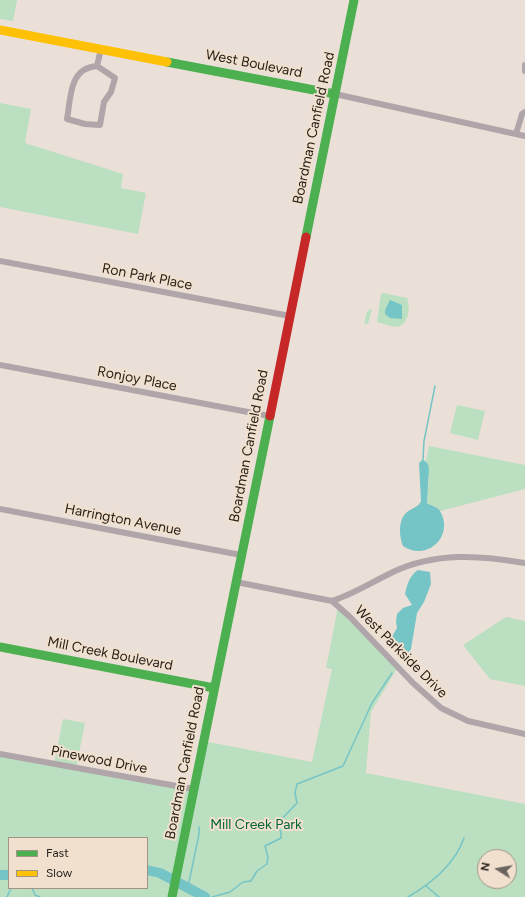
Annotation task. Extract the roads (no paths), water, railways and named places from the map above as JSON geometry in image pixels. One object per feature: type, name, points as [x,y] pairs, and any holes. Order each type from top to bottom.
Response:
[{"type":"main road","name":"Boardman Canfield Road","points":[[172,897],[354,0]]},
{"type":"main road","name":"West Boulevard","points":[[0,30],[335,94]]},
{"type":"main road","name":"Mill Creek Boulevard","points":[[0,647],[214,688]]},
{"type":"street","points":[[97,66],[101,49]]},
{"type":"street","points":[[525,64],[525,71]]},
{"type":"street","points":[[97,66],[115,78],[111,92],[104,102],[100,125],[85,124],[67,119],[73,85],[79,72],[87,67],[97,66]]},
{"type":"street","name":"West Boulevard","points":[[335,94],[516,134],[525,134]]},
{"type":"street","points":[[516,134],[522,114],[525,112]]},
{"type":"street","name":"Ron Park Place","points":[[0,262],[290,316]]},
{"type":"street","name":"Ronjoy Place","points":[[0,365],[269,416]]},
{"type":"street","name":"Harrington Avenue","points":[[0,508],[241,555]]},
{"type":"street","points":[[236,582],[332,601],[355,592],[403,568],[427,560],[472,556],[525,563]]},
{"type":"street","name":"West Parkside Drive","points":[[332,601],[350,617],[413,683],[441,708],[468,721],[525,734]]},
{"type":"street","name":"Pinewood Drive","points":[[0,754],[193,789]]},
{"type":"water","points":[[390,300],[402,305],[402,319],[390,318],[385,314],[385,310]]},
{"type":"water","points":[[423,459],[428,464],[429,469],[427,503],[440,511],[444,521],[444,530],[441,538],[436,544],[429,549],[421,551],[412,550],[403,546],[400,528],[404,515],[419,505],[421,501],[419,463]]},
{"type":"water","points":[[418,570],[430,572],[431,584],[424,602],[417,613],[411,649],[406,656],[395,653],[390,640],[397,628],[397,614],[403,608],[412,605],[405,594],[409,580]]},
{"type":"waterway","points":[[423,459],[424,441],[435,386]]},
{"type":"waterway","points":[[212,897],[230,892],[243,882],[251,881],[257,871],[267,864],[268,857],[265,846],[281,838],[281,832],[276,825],[297,803],[295,793],[297,784],[343,766],[372,703],[392,673]]},
{"type":"waterway","points":[[188,887],[199,834],[199,827]]},
{"type":"waterway","points":[[408,897],[426,886],[442,872],[455,856],[464,838]]},
{"type":"waterway","points":[[148,870],[160,873],[205,897]]},
{"type":"waterway","points":[[0,875],[8,875]]},
{"type":"waterway","points":[[426,886],[439,897]]},
{"type":"waterway","points":[[7,897],[11,889]]},
{"type":"waterway","points":[[32,889],[35,895],[40,897]]},
{"type":"park label","name":"Mill Creek Park","points":[[256,825]]}]
